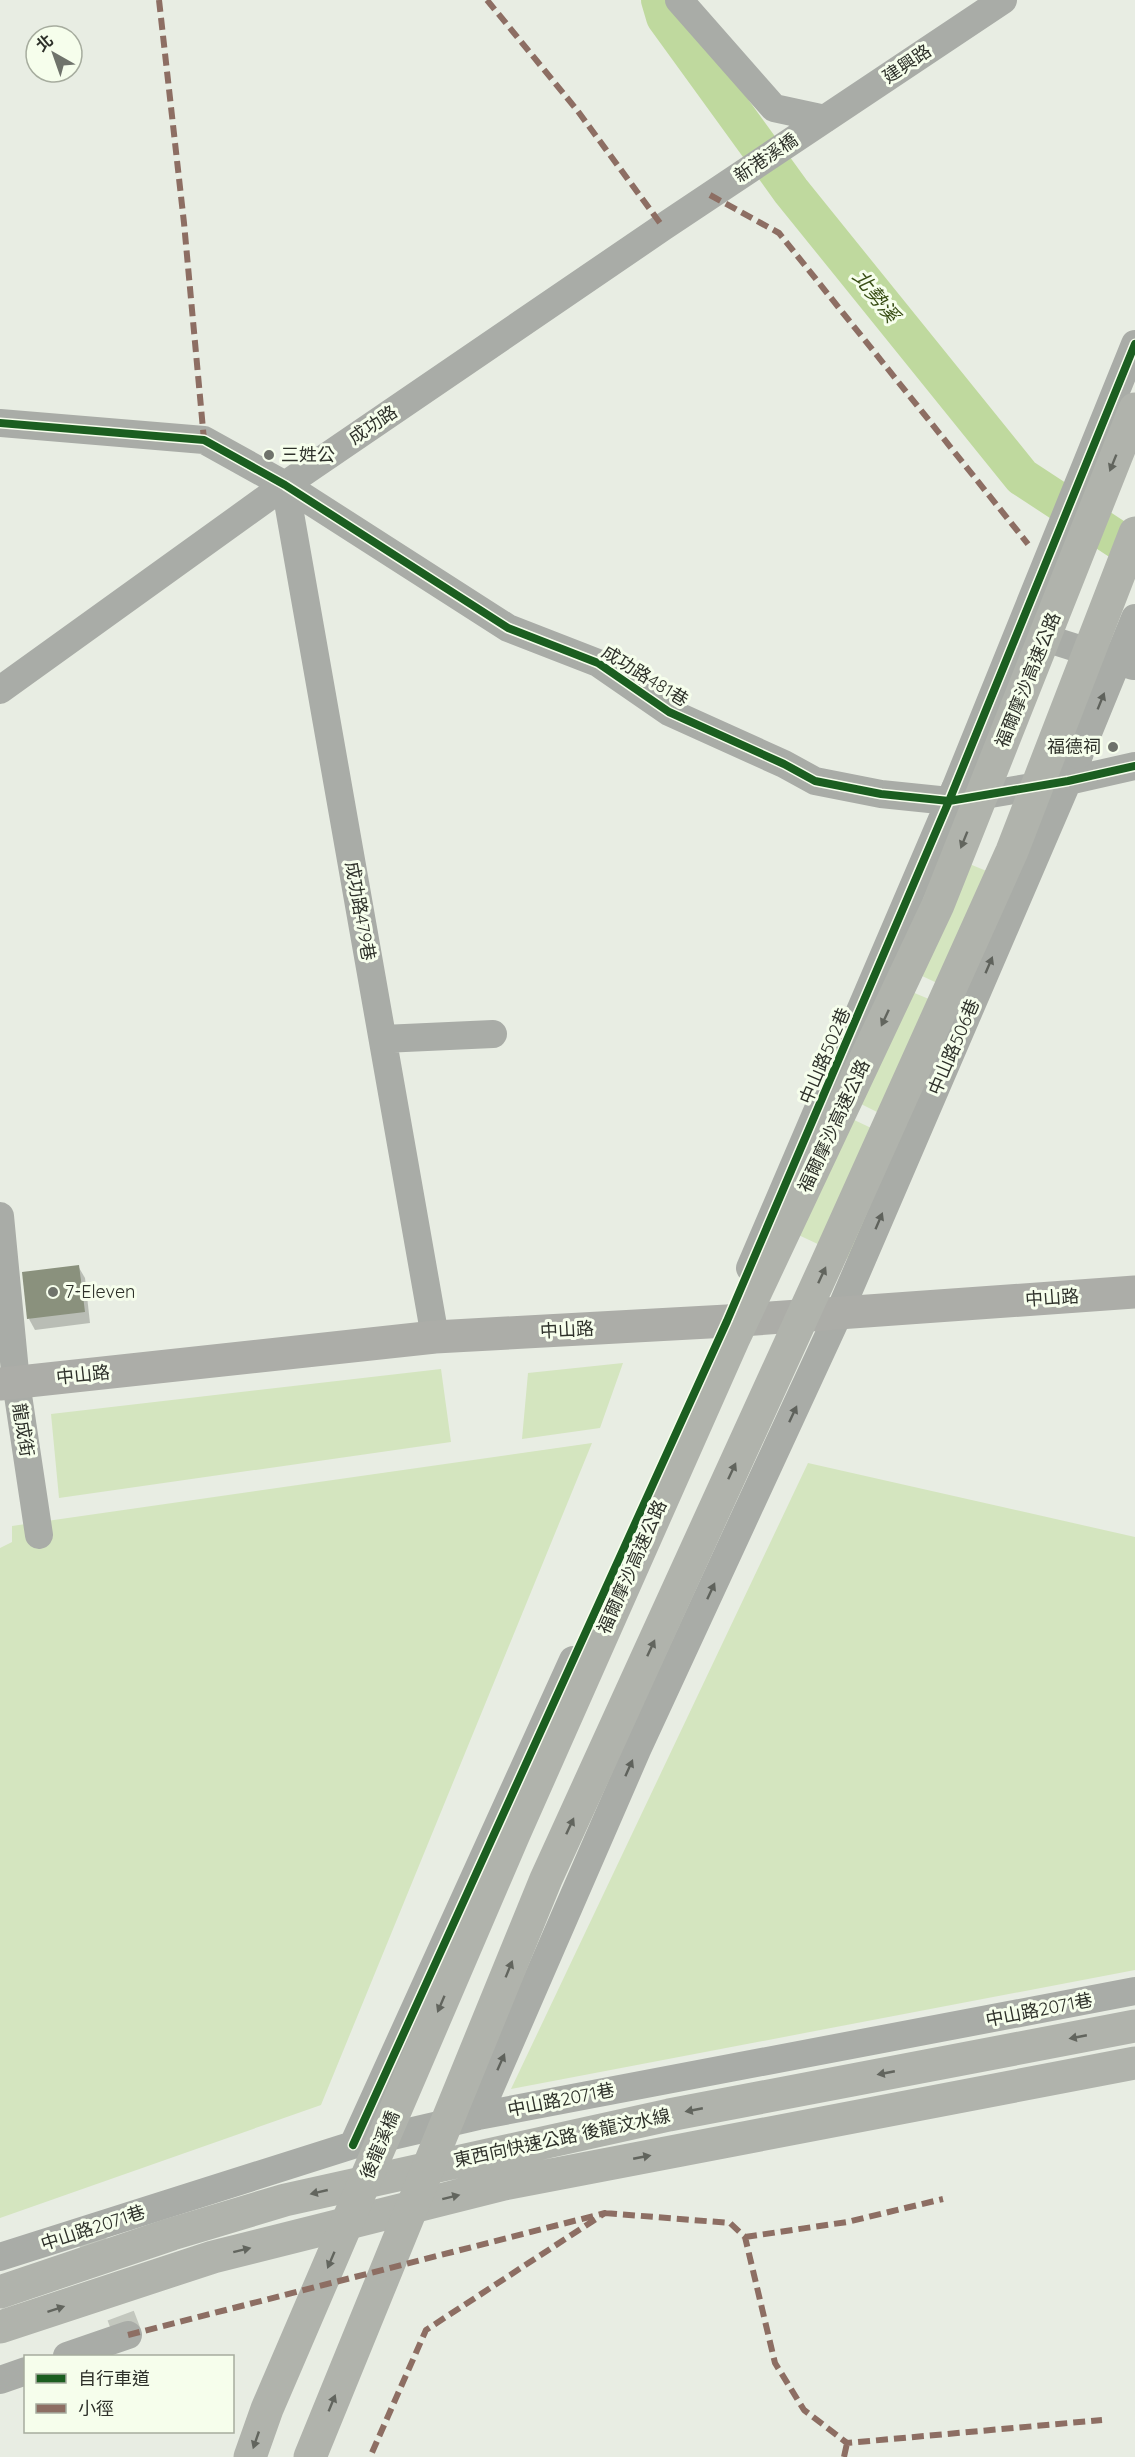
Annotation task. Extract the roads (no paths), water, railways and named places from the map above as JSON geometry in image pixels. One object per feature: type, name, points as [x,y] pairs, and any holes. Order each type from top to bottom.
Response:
[{"type":"highway","name":"福爾摩沙高速公路","points":[[514,1834],[733,1340],[938,905],[1135,409]]},
{"type":"highway","points":[[310,2457],[546,1879],[1012,851],[1135,533]]},
{"type":"highway","name":"後龍溪橋","points":[[250,2457],[267,2409],[514,1834]]},
{"type":"highway","name":"東西向快速公路 後龍汶水線","points":[[0,2292],[172,2234],[285,2200],[669,2115],[1135,2026]]},
{"type":"highway","name":"東西向快速公路 後龍汶水線","points":[[0,2327],[213,2257],[504,2184],[1135,2063]]},
{"type":"main road","name":"中山路","points":[[8,1383],[435,1337],[727,1322],[1135,1293]]},
{"type":"street","points":[[679,0],[774,108],[818,124]]},
{"type":"street","name":"建興路","points":[[818,124],[1003,0]]},
{"type":"street","name":"新港溪橋","points":[[722,189],[818,124]]},
{"type":"street","name":"成功路","points":[[0,690],[285,485],[722,189]]},
{"type":"street","points":[[948,797],[1135,344]]},
{"type":"street","name":"成功路481巷","points":[[0,423],[204,440],[285,485],[508,628],[598,663],[669,712],[775,760],[814,781],[881,794],[948,797],[1074,768],[1135,766]]},
{"type":"street","name":"成功路479巷","points":[[285,485],[435,1337]]},
{"type":"street","name":"中山路506巷","points":[[477,2116],[637,1749],[839,1313],[1074,768],[1135,618]]},
{"type":"street","points":[[948,797],[1009,628],[1133,666]]},
{"type":"street","name":"中山路502巷","points":[[353,2145],[727,1322],[948,797]]},
{"type":"street","points":[[383,1039],[493,1034]]},
{"type":"street","name":"龍成街","points":[[0,1216],[8,1383],[39,1535]]},
{"type":"street","name":"中山路2071巷","points":[[0,2257],[353,2145],[477,2116],[1135,1991]]},
{"type":"street","points":[[70,2355],[128,2335]]},
{"type":"street","points":[[0,2380],[24,2372]]},
{"type":"waterway","name":"北勢溪","points":[[660,0],[665,17],[791,191],[1022,477],[1135,551]]},
{"type":"tunnel","points":[[91,2237],[128,2335]]},
{"type":"place","name":"三姓公","points":[[269,455]]},
{"type":"place","name":"福德祠","points":[[1113,747]]},
{"type":"place","name":"7-Eleven","points":[[53,1292]]}]
